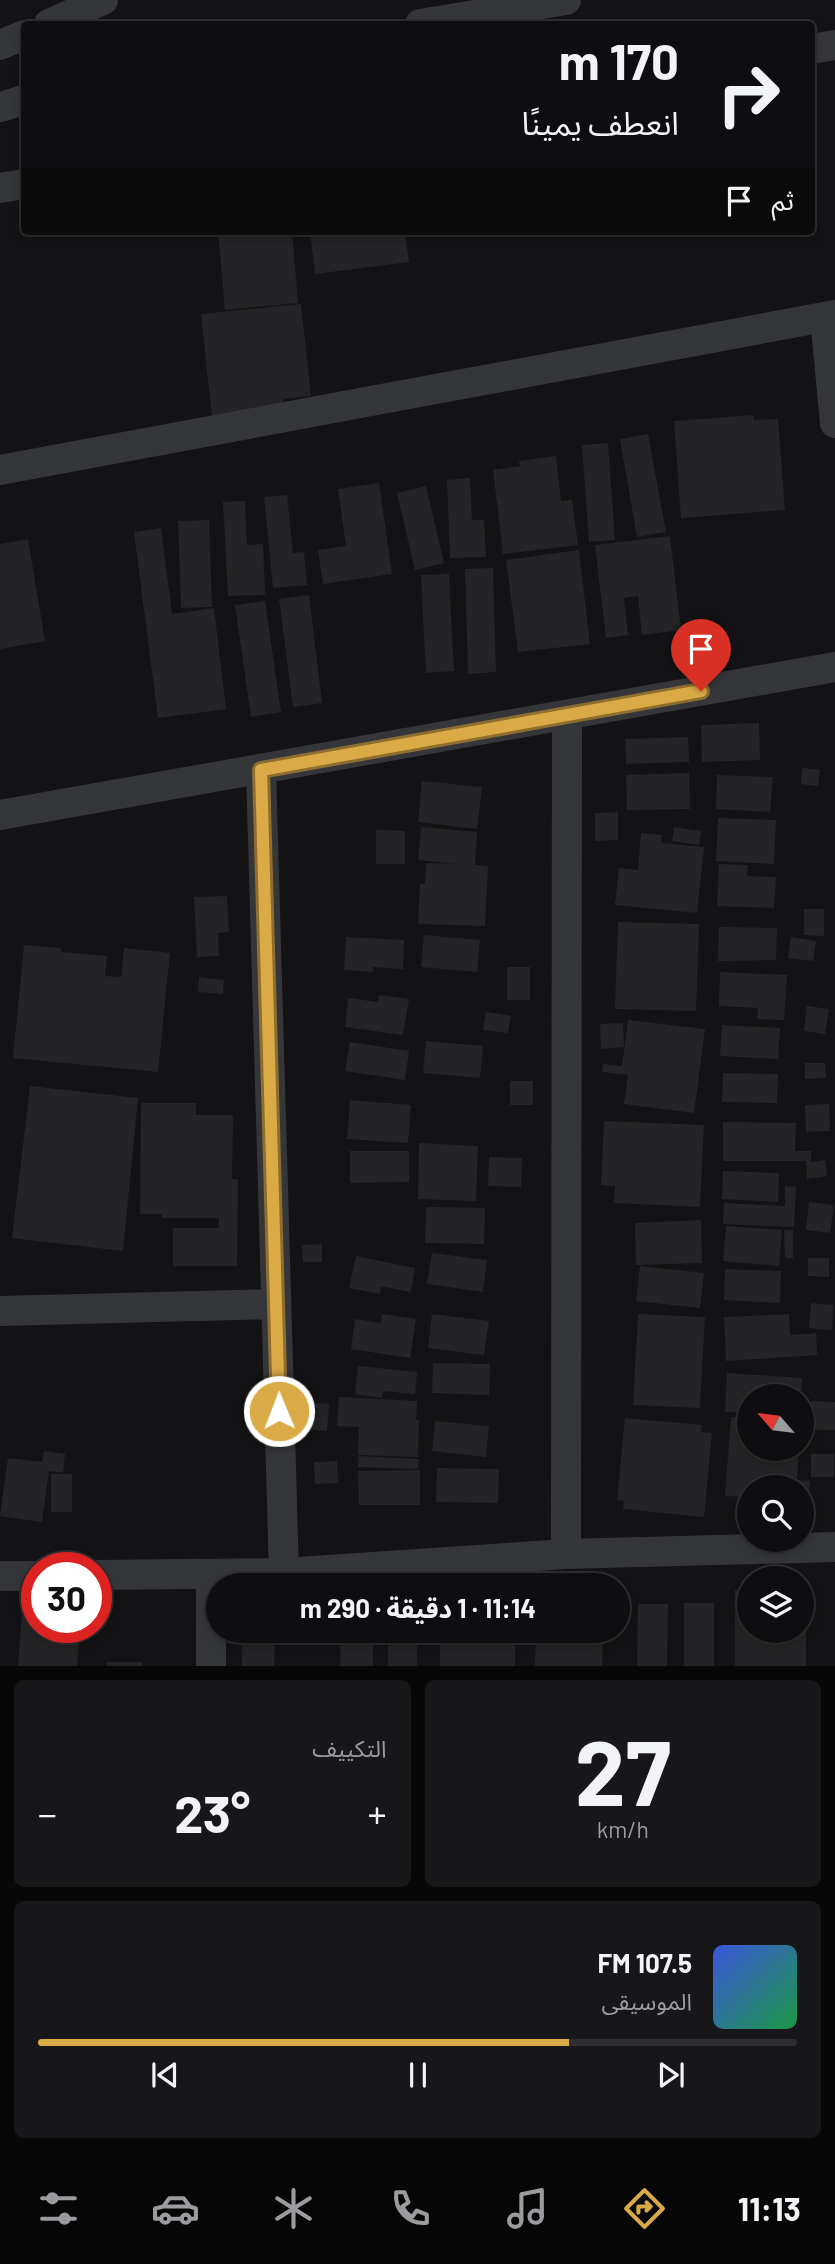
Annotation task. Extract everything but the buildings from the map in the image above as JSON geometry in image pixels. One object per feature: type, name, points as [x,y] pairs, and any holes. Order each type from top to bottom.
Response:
[{"type":"street","points":[[56,21],[103,0]]},
{"type":"street","points":[[437,21],[566,0]]},
{"type":"street","points":[[0,45],[21,36]]},
{"type":"street","points":[[815,48],[835,45]]},
{"type":"street","points":[[0,107],[21,101]]},
{"type":"street","points":[[0,188],[21,184]]},
{"type":"street","points":[[0,470],[830,316],[835,423]]},
{"type":"street","points":[[0,815],[835,667]]},
{"type":"street","points":[[566,1554],[567,715]]},
{"type":"street","points":[[261,770],[284,1573],[566,1554],[835,1547]]},
{"type":"street","points":[[0,1311],[276,1304]]},
{"type":"street","points":[[112,1575],[206,1574]]},
{"type":"street","points":[[0,1576],[21,1576]]},
{"type":"street","points":[[211,1643],[211,1665]]},
{"type":"route","points":[[279,1411],[261,770],[701,691]]}]
